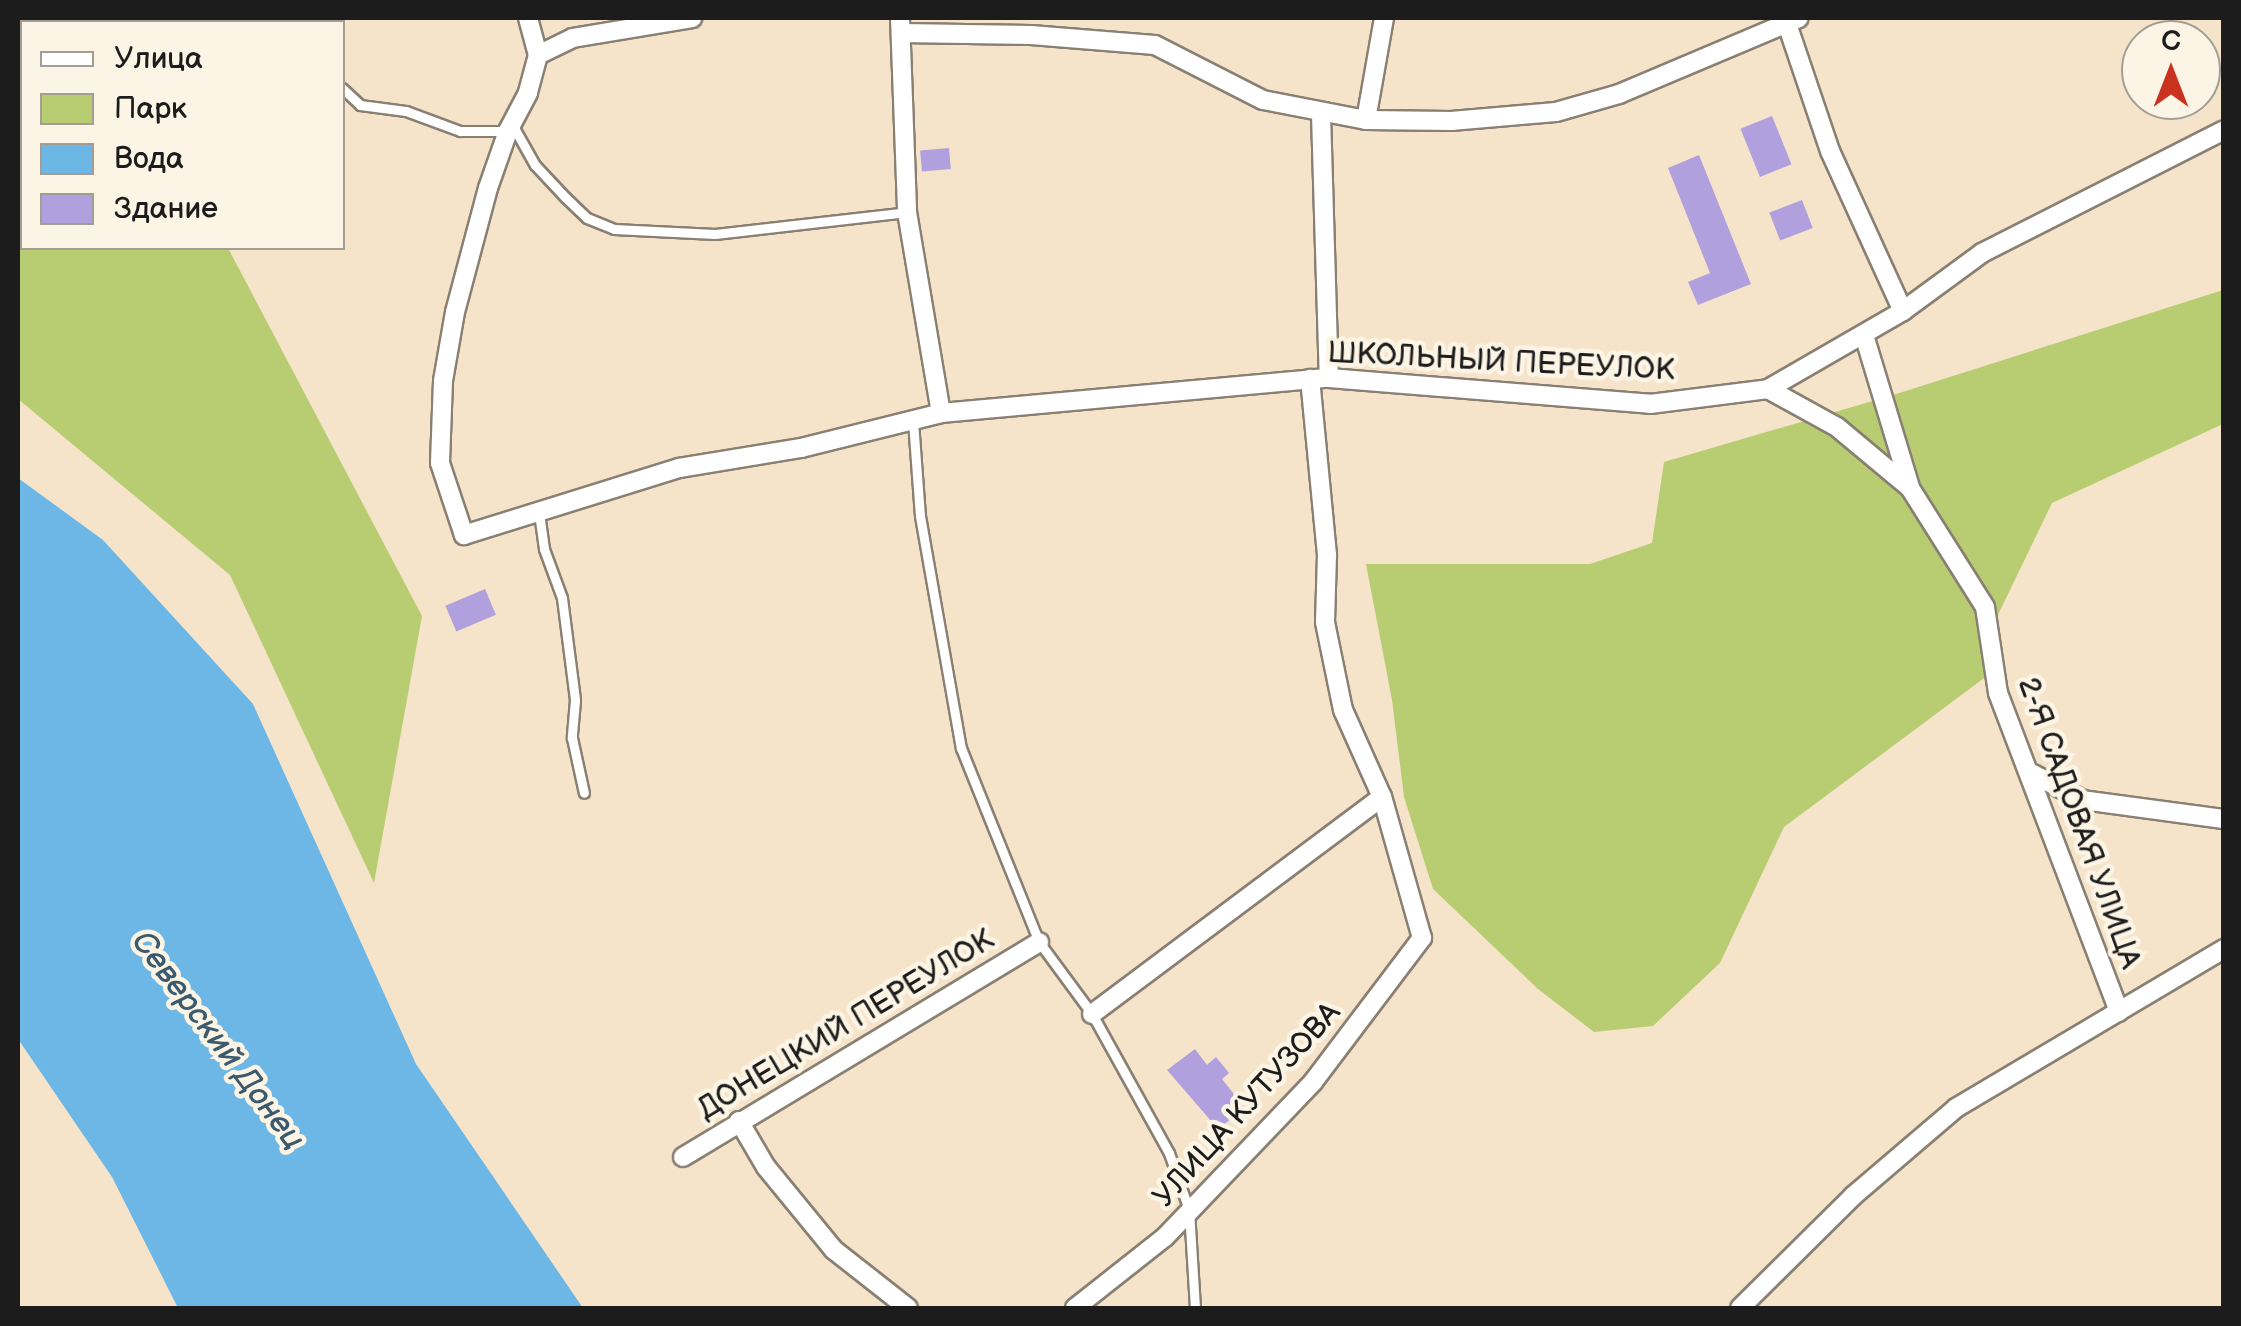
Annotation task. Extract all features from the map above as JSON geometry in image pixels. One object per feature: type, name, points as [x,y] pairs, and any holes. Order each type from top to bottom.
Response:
[{"type":"street","points":[[509,127],[528,93],[538,55],[528,18]]},
{"type":"street","points":[[538,55],[573,38],[692,18]]},
{"type":"street","points":[[1366,120],[1384,18]]},
{"type":"street","points":[[941,413],[907,212],[900,25],[1155,44],[1263,100],[1366,120],[1451,120],[1556,112],[1619,94],[1790,20],[1830,151],[1904,311]]},
{"type":"street","name":"УЛИЦА КУТУЗОВА","points":[[1075,1308],[1165,1237],[1313,1082],[1422,938],[1382,797],[1343,710],[1324,622],[1327,556],[1319,379],[1321,114]]},
{"type":"street","name":"ШКОЛЬНЫЙ ПЕРЕУЛОК","points":[[509,127],[455,312],[443,381],[440,463],[464,535],[679,468],[801,448],[941,413],[1319,379],[1650,404],[1768,389],[1904,311],[1982,252],[2224,130]]},
{"type":"street","points":[[1864,336],[1910,488]]},
{"type":"street","name":"2-Я САДОВАЯ УЛИЦА","points":[[1768,389],[1837,426],[1910,488],[1985,607],[1998,692],[2119,1012]]},
{"type":"street","points":[[2032,774],[2083,800],[2224,819]]},
{"type":"street","points":[[1092,1014],[1382,797]]},
{"type":"street","name":"ДОНЕЦКИЙ ПЕРЕУЛОК","points":[[683,1157],[1038,942]]},
{"type":"street","points":[[1740,1308],[1852,1196],[1956,1108],[2224,948]]},
{"type":"street","points":[[738,1121],[766,1168],[834,1250],[908,1308]]},
{"type":"lane","points":[[345,91],[360,106],[406,112],[460,130],[509,127],[564,198],[587,218],[614,229],[715,234],[907,212]]},
{"type":"lane","points":[[913,421],[920,516],[961,748],[1038,942],[1092,1014],[1169,1154],[1189,1210],[1195,1308]]},
{"type":"lane","points":[[539,510],[544,550],[564,614],[575,700],[572,738],[584,793]]},
{"type":"green space","points":[[18,18],[118,18],[20,20],[20,250],[229,250],[422,616],[374,883],[230,575],[18,399]]},
{"type":"green space","points":[[2223,290],[2223,424],[2052,503],[1994,623],[1999,667],[1784,827],[1720,963],[1653,1026],[1594,1032],[1538,989],[1433,889],[1404,797],[1392,700],[1366,564],[1590,564],[1652,543],[1664,462],[1893,395]]},
{"type":"water","name":"Северский Донец","points":[[18,478],[103,540],[253,704],[416,1064],[583,1308],[178,1308],[112,1177],[18,1039]]},
{"type":"building","points":[[1772,116],[1791,164],[1760,177],[1740,129]]},
{"type":"building","points":[[949,148],[951,169],[922,171],[920,151]]},
{"type":"building","points":[[1699,155],[1751,284],[1698,305],[1688,282],[1710,273],[1668,168]]},
{"type":"building","points":[[1802,200],[1813,228],[1780,241],[1769,213]]},
{"type":"building","points":[[485,589],[496,615],[456,632],[445,606]]},
{"type":"building","points":[[1195,1049],[1207,1065],[1216,1057],[1229,1073],[1222,1079],[1245,1108],[1218,1129],[1167,1070]]}]
